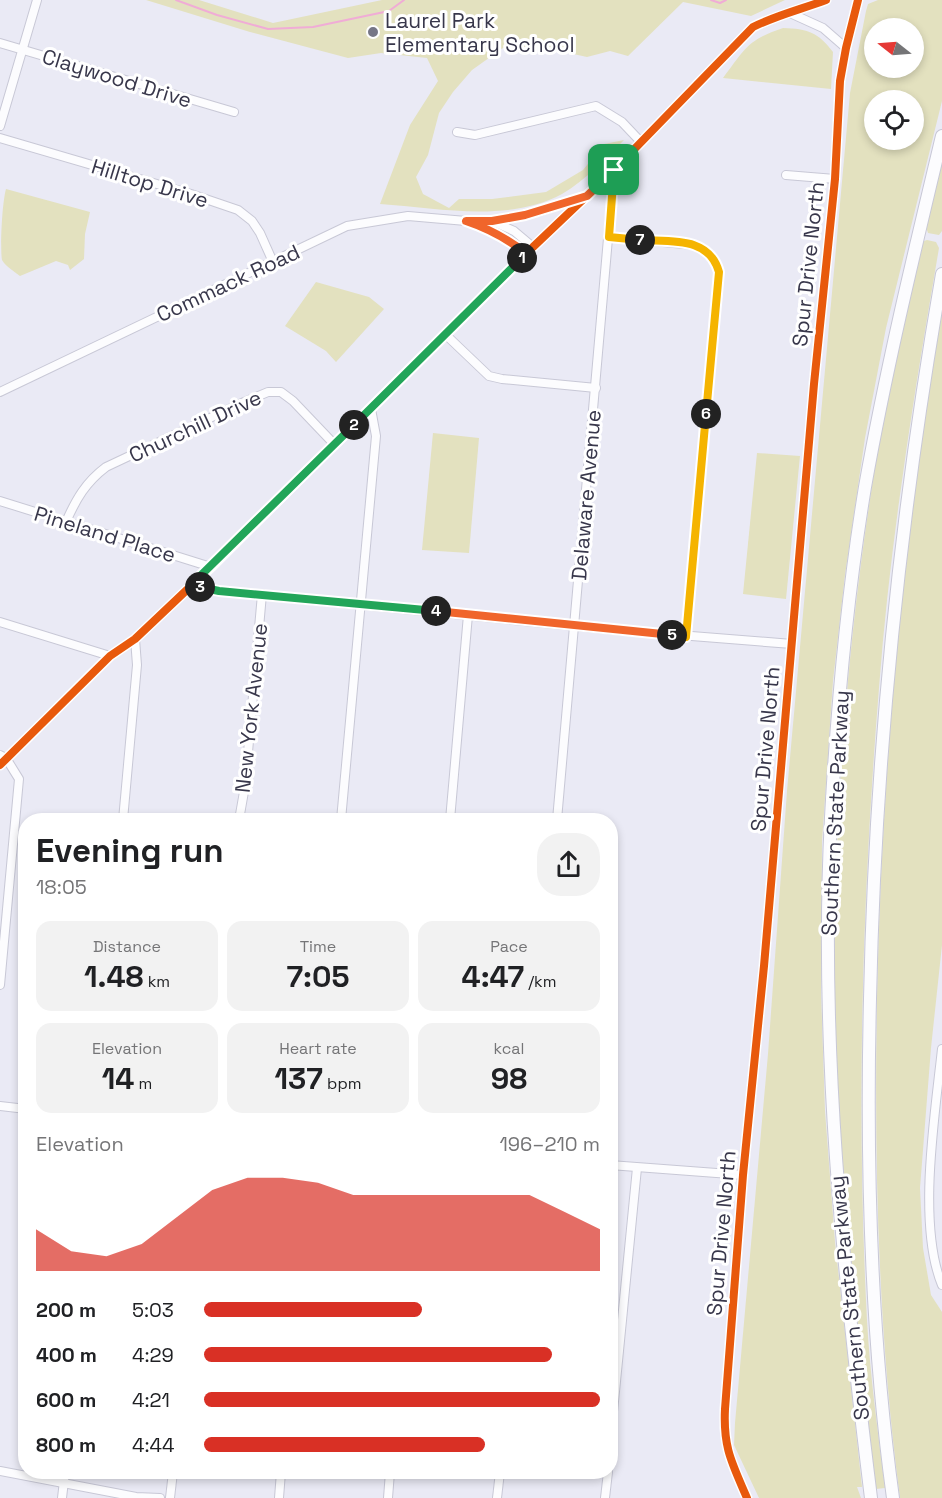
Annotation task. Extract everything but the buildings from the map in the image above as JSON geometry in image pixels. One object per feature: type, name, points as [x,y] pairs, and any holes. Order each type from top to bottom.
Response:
[{"type":"highway","name":"Southern State Parkway","points":[[871,1498],[850,1325],[834,1135],[828,978],[831,820],[844,652],[865,491],[903,297],[942,136]]},
{"type":"highway","name":"Southern State Parkway","points":[[893,1498],[879,1383],[870,1217],[869,1045],[874,873],[894,611],[918,419],[942,274]]},
{"type":"street","points":[[0,126],[37,0]]},
{"type":"street","points":[[0,985],[19,779],[2,759],[110,656],[135,639],[211,567],[530,250],[614,170],[753,27],[773,17],[826,0]]},
{"type":"street","name":"Spur Drive North","points":[[747,1498],[727,1450],[724,1432],[743,1175],[764,966],[814,384],[836,179],[840,81],[858,0]]},
{"type":"street","points":[[790,13],[823,28],[846,48]]},
{"type":"street","name":"Claywood Drive","points":[[0,43],[234,112]]},
{"type":"street","points":[[457,132],[475,135],[596,106],[622,122],[640,141]]},
{"type":"street","name":"Hilltop Drive","points":[[0,138],[238,210],[252,221],[273,262]]},
{"type":"street","name":"Delaware Avenue","points":[[558,813],[614,170]]},
{"type":"street","points":[[786,175],[836,179]]},
{"type":"street","points":[[492,221],[541,211],[587,196]]},
{"type":"street","name":"Commack Road","points":[[0,392],[347,226],[408,216],[492,221],[514,231],[530,250]]},
{"type":"street","name":"Commack Road","points":[[466,221],[487,228],[530,250]]},
{"type":"street","points":[[609,237],[695,244],[707,250],[716,260],[719,272],[686,637]]},
{"type":"street","points":[[446,335],[489,376],[502,380],[596,388]]},
{"type":"street","name":"Churchill Drive","points":[[66,522],[83,488],[106,467],[268,392],[281,392],[293,400],[334,444]]},
{"type":"street","points":[[342,813],[376,436],[371,409]]},
{"type":"street","name":"Pineland Place","points":[[0,501],[211,567]]},
{"type":"street","points":[[191,585],[219,591],[686,637],[792,644]]},
{"type":"street","name":"New York Avenue","points":[[240,813],[245,786],[262,594]]},
{"type":"street","points":[[451,813],[468,615]]},
{"type":"street","points":[[0,621],[110,656]]},
{"type":"street","points":[[124,813],[137,665],[135,639]]},
{"type":"street","points":[[942,1049],[931,1155],[930,1190],[933,1249],[936,1269],[942,1285]]},
{"type":"street","points":[[0,1106],[18,1108]]},
{"type":"street","points":[[618,1166],[743,1175]]},
{"type":"street","points":[[618,1361],[637,1167]]},
{"type":"street","points":[[930,1190],[942,1190]]},
{"type":"street","points":[[0,1471],[18,1475]]},
{"type":"street","points":[[39,1479],[136,1498],[160,1498]]},
{"type":"street","points":[[62,1498],[64,1479]]},
{"type":"street","points":[[170,1498],[172,1479]]},
{"type":"street","points":[[279,1498],[280,1479]]},
{"type":"street","points":[[388,1498],[389,1479]]},
{"type":"street","points":[[497,1498],[499,1479]]},
{"type":"street","points":[[605,1498],[607,1479]]},
{"type":"shaded area","points":[[146,0],[199,0],[273,23],[382,0],[785,0],[751,16],[683,2],[628,56],[610,51],[587,57],[537,46],[503,48],[472,70],[439,113],[428,155],[416,177],[423,194],[449,208],[459,199],[492,199],[546,192],[583,170],[604,144],[624,140],[587,176],[562,194],[541,203],[519,208],[473,211],[380,204],[410,125],[438,81],[427,58],[381,53],[348,58],[250,32]]},
{"type":"shaded area","points":[[878,0],[942,0],[942,101],[886,328],[865,438],[845,575],[833,681],[822,842],[821,992],[825,1111],[835,1242],[862,1487],[857,1487],[861,1498],[759,1498],[734,1445],[735,1423],[768,1054],[787,791],[850,93],[864,21],[864,78],[924,78],[924,18],[865,18],[868,4]]},
{"type":"shaded area","points":[[783,28],[812,33],[833,52],[831,89],[723,78],[754,41]]},
{"type":"shaded area","points":[[942,163],[942,231],[939,235],[928,233],[926,227]]},
{"type":"shaded area","points":[[6,189],[90,212],[85,234],[84,259],[70,270],[68,265],[56,261],[20,276],[8,267],[2,260],[1,246]]},
{"type":"shaded area","points":[[927,240],[936,242],[939,248],[896,523],[884,633],[868,846],[861,1083],[867,1320],[874,1404],[885,1488],[876,1489],[852,1273],[840,1129],[835,984],[839,794],[854,617],[883,417],[921,245]]},
{"type":"shaded area","points":[[316,282],[369,297],[384,309],[336,362],[326,351],[285,326]]},
{"type":"shaded area","points":[[942,311],[942,945],[920,1188],[923,1248],[931,1295],[942,1312],[942,1498],[900,1498],[887,1373],[879,1248],[876,1059],[880,910],[889,738],[897,652],[916,481]]},
{"type":"shaded area","points":[[433,433],[479,438],[469,553],[422,550]]},
{"type":"shaded area","points":[[757,453],[800,456],[786,599],[743,594]]},
{"type":"waterway","points":[[176,0],[217,15],[268,29],[313,27],[389,11],[404,0]]},
{"type":"waterway","points":[[711,0],[720,3],[726,0]]},
{"type":"cycle path","points":[[0,765],[110,656],[135,639],[211,567],[533,247],[614,170],[753,27],[826,0]]},
{"type":"cycle path","points":[[747,1498],[727,1445],[725,1409],[743,1175],[764,966],[814,384],[835,179],[840,81],[858,0]]},
{"type":"place","name":"Laurel Park Elementary School","points":[[373,32]]},
{"type":"route","points":[[614,170],[609,237],[695,244],[707,250],[716,260],[719,272],[686,637],[219,591],[191,585],[527,254],[508,239],[487,228],[466,221],[492,221],[525,215],[587,196],[614,170]]}]
